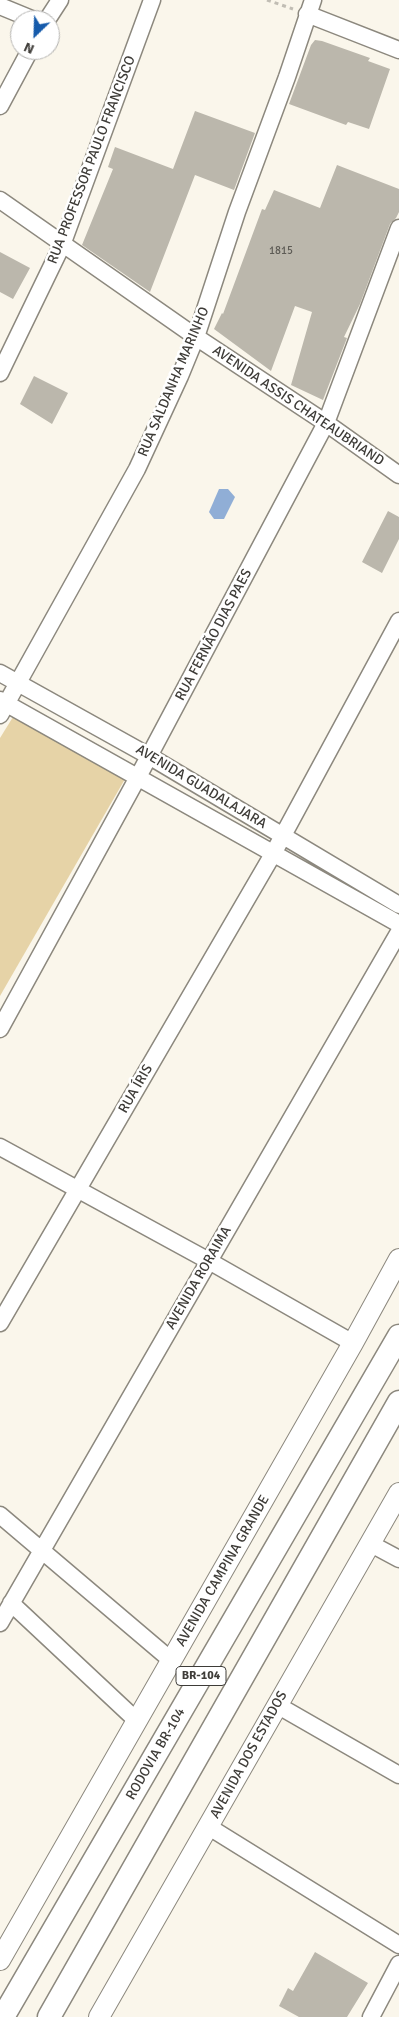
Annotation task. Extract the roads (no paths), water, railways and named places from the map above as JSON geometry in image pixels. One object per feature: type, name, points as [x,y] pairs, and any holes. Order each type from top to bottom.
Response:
[{"type":"highway","name":"RODOVIA BR-104","points":[[3,2017],[399,1336]]},
{"type":"highway","name":"BR-104","points":[[49,2017],[399,1402]]},
{"type":"main road","name":"AVENIDA CAMPINA GRANDE","points":[[0,1960],[136,1720],[172,1661],[399,1259]]},
{"type":"main road","name":"AVENIDA DOS ESTADOS","points":[[99,2017],[399,1494]]},
{"type":"street","name":"RUA PROFESSOR PAULO FRANCISCO","points":[[0,373],[62,245],[152,0]]},
{"type":"street","points":[[310,7],[399,50]]},
{"type":"street","name":"RUA SALDANHA MARINHO","points":[[2,707],[137,469],[196,337],[310,7]]},
{"type":"street","points":[[0,106],[25,60]]},
{"type":"street","name":"AVENIDA ASSIS CHATEAUBRIAND","points":[[0,200],[62,245],[399,475]]},
{"type":"street","name":"RUA FERNÃO DIAS PAES","points":[[0,1029],[138,777],[326,424],[399,228]]},
{"type":"street","name":"RUA ÍRIS","points":[[0,1323],[273,854],[399,622]]},
{"type":"street","name":"AVENIDA GUADALAJARA","points":[[0,673],[149,756],[399,905]]},
{"type":"street","points":[[2,707],[138,777],[399,924]]},
{"type":"street","name":"AVENIDA RORAIMA","points":[[0,1623],[399,932]]},
{"type":"street","points":[[0,1147],[209,1260],[353,1343]]},
{"type":"street","points":[[0,1515],[41,1552],[172,1661]]},
{"type":"street","points":[[371,1544],[399,1559]]},
{"type":"street","points":[[11,1603],[136,1720]]},
{"type":"street","points":[[277,1705],[399,1775]]},
{"type":"street","points":[[208,1827],[399,1945]]},
{"type":"street","points":[[371,2017],[399,1964]]},
{"type":"water","points":[[219,489],[228,489],[235,497],[224,519],[214,519],[209,512]]}]
